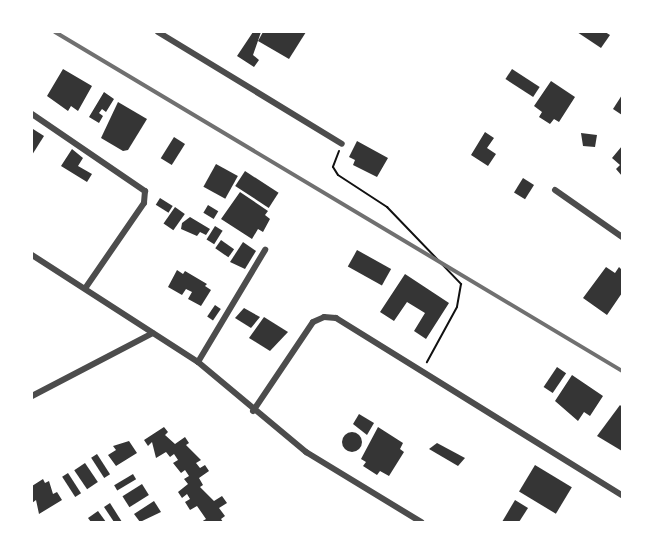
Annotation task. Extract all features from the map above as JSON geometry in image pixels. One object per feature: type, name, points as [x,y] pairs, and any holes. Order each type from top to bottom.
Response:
[{"type":"street","points":[[158,32],[342,144]]},
{"type":"street","points":[[32,114],[145,191],[144,203],[86,287]]},
{"type":"street","points":[[555,190],[622,237]]},
{"type":"street","points":[[198,362],[265,250]]},
{"type":"street","points":[[32,255],[86,287],[198,362],[253,411],[306,452],[421,522]]},
{"type":"street","points":[[253,411],[313,322],[324,317],[336,318],[622,495]]},
{"type":"street","points":[[32,396],[153,333]]},
{"type":"path","points":[[342,144],[334,160],[338,174],[387,207],[461,284],[457,307],[422,370]]},
{"type":"building","points":[[253,32],[261,32],[253,55],[259,60],[254,67],[237,56]]},
{"type":"building","points":[[263,32],[306,32],[289,59],[258,41]]},
{"type":"building","points":[[577,32],[605,32],[610,35],[601,48]]},
{"type":"building","points":[[63,69],[92,86],[78,111],[71,106],[68,111],[47,96]]},
{"type":"building","points":[[512,69],[540,87],[533,97],[505,79]]},
{"type":"building","points":[[551,81],[575,97],[559,122],[554,119],[550,124],[539,117],[542,112],[534,106]]},
{"type":"building","points":[[104,92],[114,99],[106,112],[102,109],[99,113],[103,116],[99,123],[89,117]]},
{"type":"building","points":[[622,95],[622,115],[613,109]]},
{"type":"building","points":[[118,102],[147,119],[128,150],[123,151],[101,138]]},
{"type":"building","points":[[33,129],[44,136],[32,155],[32,132]]},
{"type":"building","points":[[485,132],[494,138],[487,148],[496,154],[488,166],[471,155]]},
{"type":"building","points":[[581,133],[597,135],[595,147],[583,146]]},
{"type":"building","points":[[174,137],[185,144],[172,165],[161,158]]},
{"type":"building","points":[[357,141],[388,158],[377,177],[353,165],[355,160],[349,157]]},
{"type":"building","points":[[622,146],[622,176],[616,169],[620,165],[612,158]]},
{"type":"building","points":[[72,149],[83,158],[78,166],[92,174],[87,182],[61,166]]},
{"type":"building","points":[[216,164],[238,176],[225,199],[203,187]]},
{"type":"building","points":[[245,171],[279,193],[269,208],[235,186]]},
{"type":"building","points":[[523,178],[534,185],[525,199],[514,192]]},
{"type":"building","points":[[240,192],[268,211],[265,215],[270,219],[263,232],[258,229],[252,239],[221,219]]},
{"type":"building","points":[[160,198],[173,206],[168,213],[156,205]]},
{"type":"building","points":[[208,205],[218,211],[214,219],[203,213]]},
{"type":"building","points":[[175,207],[185,214],[173,230],[164,223]]},
{"type":"building","points":[[190,217],[210,229],[206,235],[200,232],[197,236],[181,229],[182,223]]},
{"type":"building","points":[[215,226],[223,231],[214,244],[207,240]]},
{"type":"building","points":[[221,240],[234,249],[228,257],[215,248]]},
{"type":"building","points":[[243,242],[256,251],[245,269],[230,262]]},
{"type":"building","points":[[357,250],[391,269],[382,286],[348,267]]},
{"type":"building","points":[[606,267],[615,273],[619,267],[622,270],[622,293],[607,315],[583,298]]},
{"type":"building","points":[[177,270],[183,274],[185,271],[207,284],[205,286],[211,290],[201,306],[188,299],[192,292],[186,289],[182,295],[168,287]]},
{"type":"building","points":[[405,274],[449,303],[426,339],[414,331],[425,313],[407,302],[394,321],[380,312]]},
{"type":"building","points":[[215,305],[221,309],[213,321],[207,317]]},
{"type":"building","points":[[244,308],[260,317],[251,328],[235,318]]},
{"type":"building","points":[[264,317],[288,332],[270,351],[249,338]]},
{"type":"building","points":[[557,367],[566,373],[553,393],[544,387]]},
{"type":"building","points":[[572,375],[603,396],[590,416],[584,412],[578,421],[555,401]]},
{"type":"building","points":[[620,405],[622,407],[622,451],[597,436]]},
{"type":"building","points":[[359,414],[374,423],[367,435],[353,424]]},
{"type":"building","points":[[164,427],[168,432],[165,435],[175,444],[185,437],[189,443],[186,445],[201,460],[196,463],[200,468],[205,465],[209,471],[199,478],[203,485],[200,487],[214,501],[222,496],[227,503],[219,508],[225,516],[221,519],[223,522],[201,522],[206,519],[197,506],[190,510],[185,502],[190,499],[187,494],[182,498],[178,492],[188,484],[184,479],[189,476],[185,470],[181,473],[173,463],[178,460],[174,454],[170,457],[166,452],[156,458],[152,442],[148,446],[144,440]]},
{"type":"building","points":[[378,427],[403,443],[400,449],[404,452],[389,476],[380,471],[377,475],[363,466],[366,462],[361,459]]},
{"type":"building","points":[[352,432],[359,435],[362,442],[359,449],[352,452],[345,449],[342,442],[345,435]]},
{"type":"building","points":[[129,441],[137,453],[116,466],[108,455],[116,450],[113,446]]},
{"type":"building","points":[[437,443],[465,458],[458,466],[429,449]]},
{"type":"building","points":[[97,454],[110,474],[104,478],[91,458]]},
{"type":"building","points":[[85,463],[98,482],[87,489],[74,470]]},
{"type":"building","points":[[535,465],[572,487],[556,514],[519,492]]},
{"type":"building","points":[[68,473],[81,493],[75,497],[62,477]]},
{"type":"building","points":[[133,474],[136,479],[117,490],[114,485]]},
{"type":"building","points":[[43,479],[45,483],[49,481],[53,494],[57,492],[62,500],[39,514],[36,500],[32,503],[32,486]]},
{"type":"building","points":[[142,484],[149,495],[129,507],[122,496]]},
{"type":"building","points":[[515,500],[528,508],[519,522],[502,522]]},
{"type":"building","points":[[154,501],[161,512],[140,522],[134,514]]},
{"type":"building","points":[[110,503],[122,522],[114,522],[104,507]]},
{"type":"building","points":[[98,511],[106,522],[91,522],[88,518]]},
{"type":"railway","points":[[55,32],[622,371]]}]
